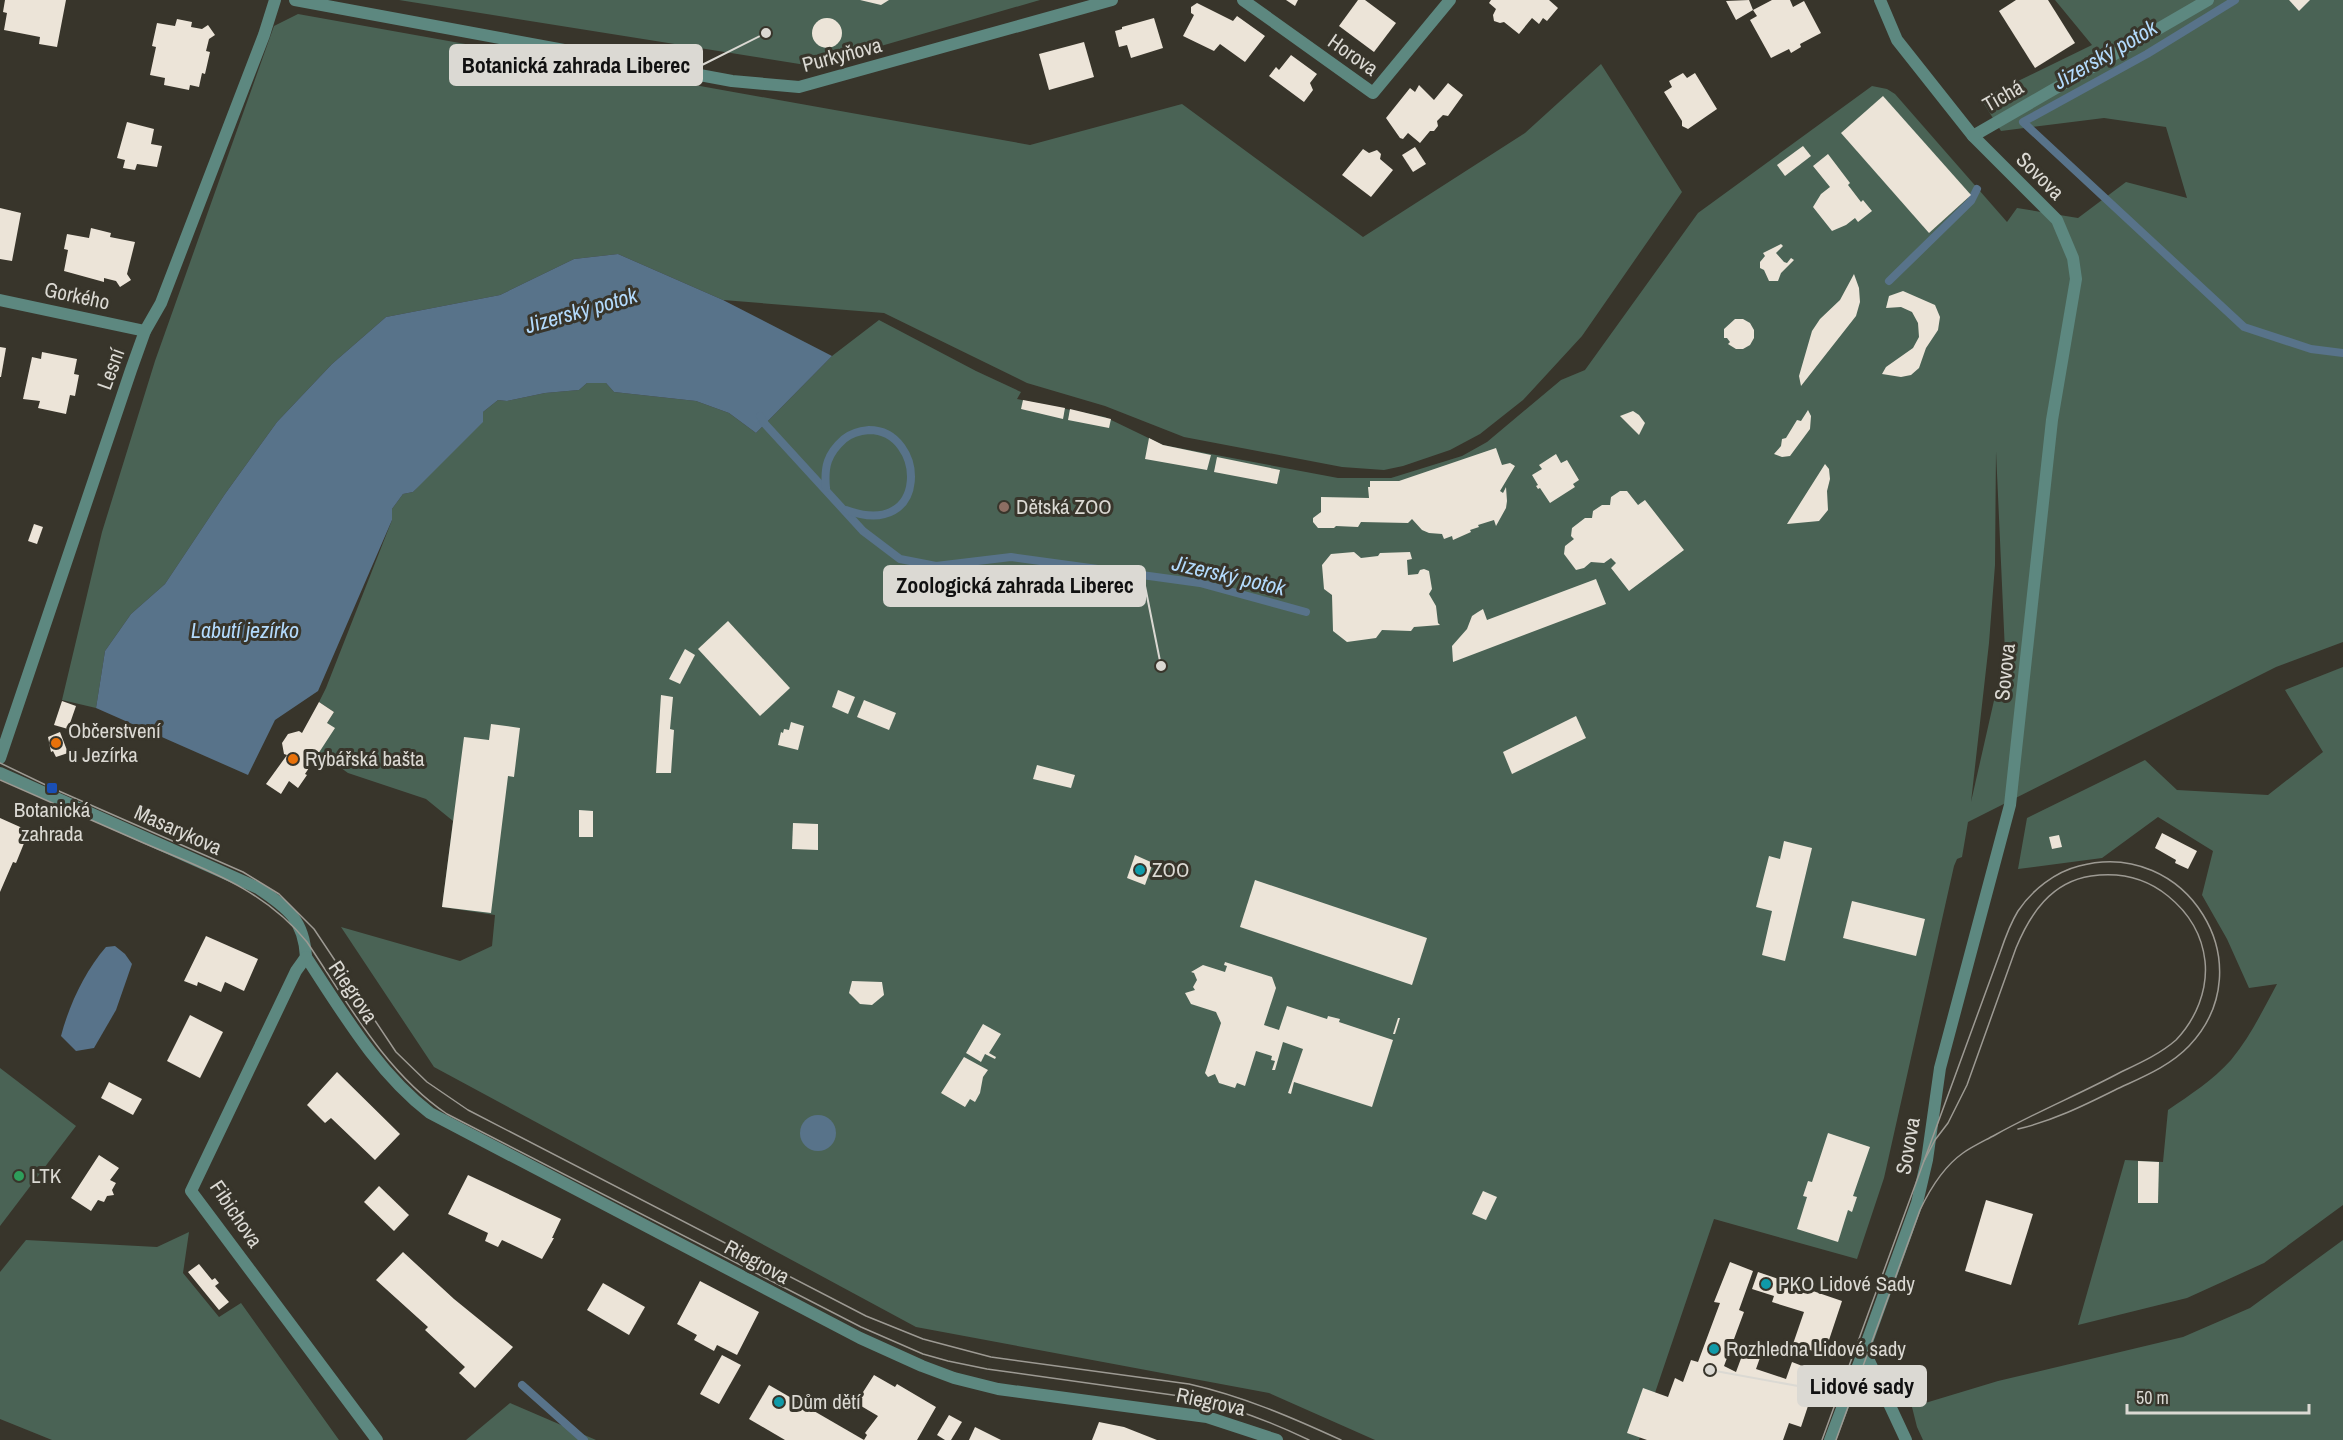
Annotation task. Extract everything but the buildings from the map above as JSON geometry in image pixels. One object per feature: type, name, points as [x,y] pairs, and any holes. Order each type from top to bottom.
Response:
[{"type":"street","name":"Lesní","points":[[0,758],[145,331],[161,303],[264,35],[275,0]]},
{"type":"street","name":"Purkyňova","points":[[295,0],[732,81],[799,87],[1112,0]]},
{"type":"street","name":"Horova","points":[[1243,0],[1373,93],[1450,0]]},
{"type":"street","name":"Sovova","points":[[1830,1440],[1865,1352],[1917,1203],[1927,1160],[1940,1068],[2010,805],[2052,420],[2076,279],[2073,258],[2057,220],[1973,136],[1897,40],[1880,0]]},
{"type":"street","name":"Tichá","points":[[1973,136],[2208,0]]},
{"type":"street","name":"Gorkého","points":[[0,300],[145,331]]},
{"type":"street","name":"Masarykova","points":[[0,773],[258,888],[282,904],[294,916],[305,939],[306,957]]},
{"type":"street","name":"Fibichova","points":[[306,957],[296,971],[191,1191],[377,1440]]},
{"type":"street","name":"Riegrova","points":[[306,957],[347,1020],[389,1076],[430,1113],[860,1338],[954,1378],[998,1389],[1207,1417],[1277,1440]]},
{"type":"street","points":[[1865,1352],[1906,1440]]},
{"type":"green space","points":[[399,0],[1040,0],[812,66]]},
{"type":"green space","points":[[2055,0],[2343,0],[2343,642],[2276,667],[1968,822],[1962,857],[1957,859],[1954,866],[1884,1178],[1857,1259],[1714,1219],[1639,1440],[1375,1440],[1269,1393],[916,1327],[434,1067],[341,927],[460,961],[492,946],[495,915],[442,907],[453,821],[426,799],[348,773],[319,752],[327,723],[334,712],[319,702],[392,520],[392,509],[403,494],[413,492],[483,412],[498,400],[507,401],[545,393],[579,390],[587,383],[606,383],[614,392],[696,401],[729,413],[756,433],[832,356],[879,320],[1021,392],[1017,399],[1105,417],[1163,445],[1338,478],[1391,478],[1462,456],[1487,442],[1561,380],[1585,370],[1698,213],[1872,86],[1887,89],[1895,94],[2007,222],[2017,208],[2078,218],[2126,182],[2187,198],[2166,127],[2104,118],[2001,131],[1981,99],[2092,45]],"holes":[[[1996,451],[2005,652],[1971,802],[1989,643],[1995,565]]]},
{"type":"green space","points":[[298,14],[1030,145],[1182,104],[1363,237],[1525,133],[1601,64],[1682,192],[1582,336],[1523,400],[1480,434],[1450,450],[1384,470],[1342,467],[1184,437],[1105,406],[1027,383],[884,313],[723,300],[618,254],[574,259],[500,295],[386,317],[332,364],[277,422],[225,494],[165,584],[131,614],[105,651],[96,708],[62,700],[102,532],[155,361],[274,26]]},
{"type":"green space","points":[[2343,667],[2343,1205],[2264,1263],[2187,1298],[2078,1325],[2125,1160],[2163,1162],[2168,1110],[2209,1081],[2231,1060],[2250,1033],[2277,984],[2249,988],[2227,939],[2202,895],[2213,851],[2158,817],[2102,858],[2018,869],[2027,818],[2145,760],[2177,790],[2268,795],[2323,752],[2285,690]]},
{"type":"green space","name":"LTK","points":[[0,1068],[76,1126],[0,1226]]},
{"type":"green space","points":[[189,1232],[183,1273],[219,1317],[241,1303],[339,1440],[52,1440],[0,1419],[0,1272],[26,1240],[157,1247]]},
{"type":"green space","points":[[2343,1240],[2343,1440],[1923,1440],[1917,1427],[1912,1407],[1998,1381],[2183,1337],[2250,1308]]},
{"type":"green space","points":[[510,1403],[596,1440],[466,1440]]},
{"type":"water","name":"Labutí jezírko","points":[[618,254],[723,300],[832,356],[756,433],[729,413],[696,401],[614,392],[606,383],[587,383],[579,390],[545,393],[507,401],[498,400],[483,412],[483,422],[413,492],[403,494],[392,509],[392,520],[318,691],[275,720],[248,775],[96,708],[105,651],[131,614],[165,584],[225,494],[277,422],[332,364],[386,317],[500,295],[574,259]]},
{"type":"water","points":[[115,946],[132,964],[116,1010],[94,1048],[76,1051],[61,1036],[68,1012],[98,956],[106,947]]},
{"type":"water","points":[[818,1115],[831,1120],[836,1133],[831,1146],[818,1151],[805,1146],[800,1133],[805,1120]]},
{"type":"waterway","points":[[2235,0],[2147,54],[2023,122],[2244,327],[2311,349],[2343,353]]},
{"type":"waterway","name":"Jizerský potok","points":[[1889,281],[1971,201],[1977,189]]},
{"type":"waterway","name":"Jizerský potok","points":[[760,416],[863,531],[900,559],[936,566],[1011,557],[1200,583],[1306,612]]},
{"type":"waterway","points":[[826,488],[826,467],[830,456],[849,435],[869,430],[888,435],[901,447],[909,463],[911,482],[906,498],[893,511],[874,515],[846,510]]},
{"type":"waterway","points":[[522,1385],[584,1440]]},
{"type":"tram line","points":[[0,763],[243,872],[279,894],[314,929],[396,1052],[427,1082],[468,1110],[866,1316],[923,1339],[991,1357],[1189,1384],[1209,1389],[1266,1408],[1341,1440]]},
{"type":"tram line","points":[[0,780],[230,881],[271,907],[307,942],[386,1057],[425,1097],[447,1114],[861,1327],[923,1354],[948,1361],[987,1369],[1187,1397],[1219,1405],[1279,1426],[1309,1440]]},
{"type":"tram line","points":[[1822,1440],[2015,916],[2037,889],[2053,877],[2070,869],[2118,862],[2152,870],[2181,889],[2203,915],[2216,946],[2219,980],[2211,1014],[2189,1046],[2163,1066],[2067,1112],[2018,1129]]},
{"type":"tram line","points":[[1836,1440],[1920,1210],[1943,1172],[1963,1153],[1975,1146],[2157,1054],[2176,1040],[2189,1023],[2199,1004],[2205,983],[2205,961],[2198,933],[2188,917],[2168,896],[2141,881],[2112,875],[2077,879],[2053,892],[2035,912],[2022,935],[1967,1085],[1948,1123],[1935,1140],[1924,1161]]},
{"type":"place","name":"Botanická zahrada Liberec","points":[[766,33]]},
{"type":"place","name":"Dětská ZOO","points":[[1004,507]]},
{"type":"place","name":"Zoologická zahrada Liberec","points":[[1161,666]]},
{"type":"place","name":"Občerstvení u Jezírka","points":[[56,743]]},
{"type":"place","name":"Rybářská bašta","points":[[293,759]]},
{"type":"place","name":"Botanická zahrada","points":[[52,788]]},
{"type":"place","name":"ZOO","points":[[1140,870]]},
{"type":"place","name":"LTK","points":[[19,1176]]},
{"type":"place","name":"PKO Lidové Sady","points":[[1766,1284]]},
{"type":"place","name":"Rozhledna Lidové sady","points":[[1714,1349]]},
{"type":"place","name":"Lidové sady","points":[[1710,1370]]},
{"type":"place","name":"Dům dětí","points":[[779,1402]]}]
